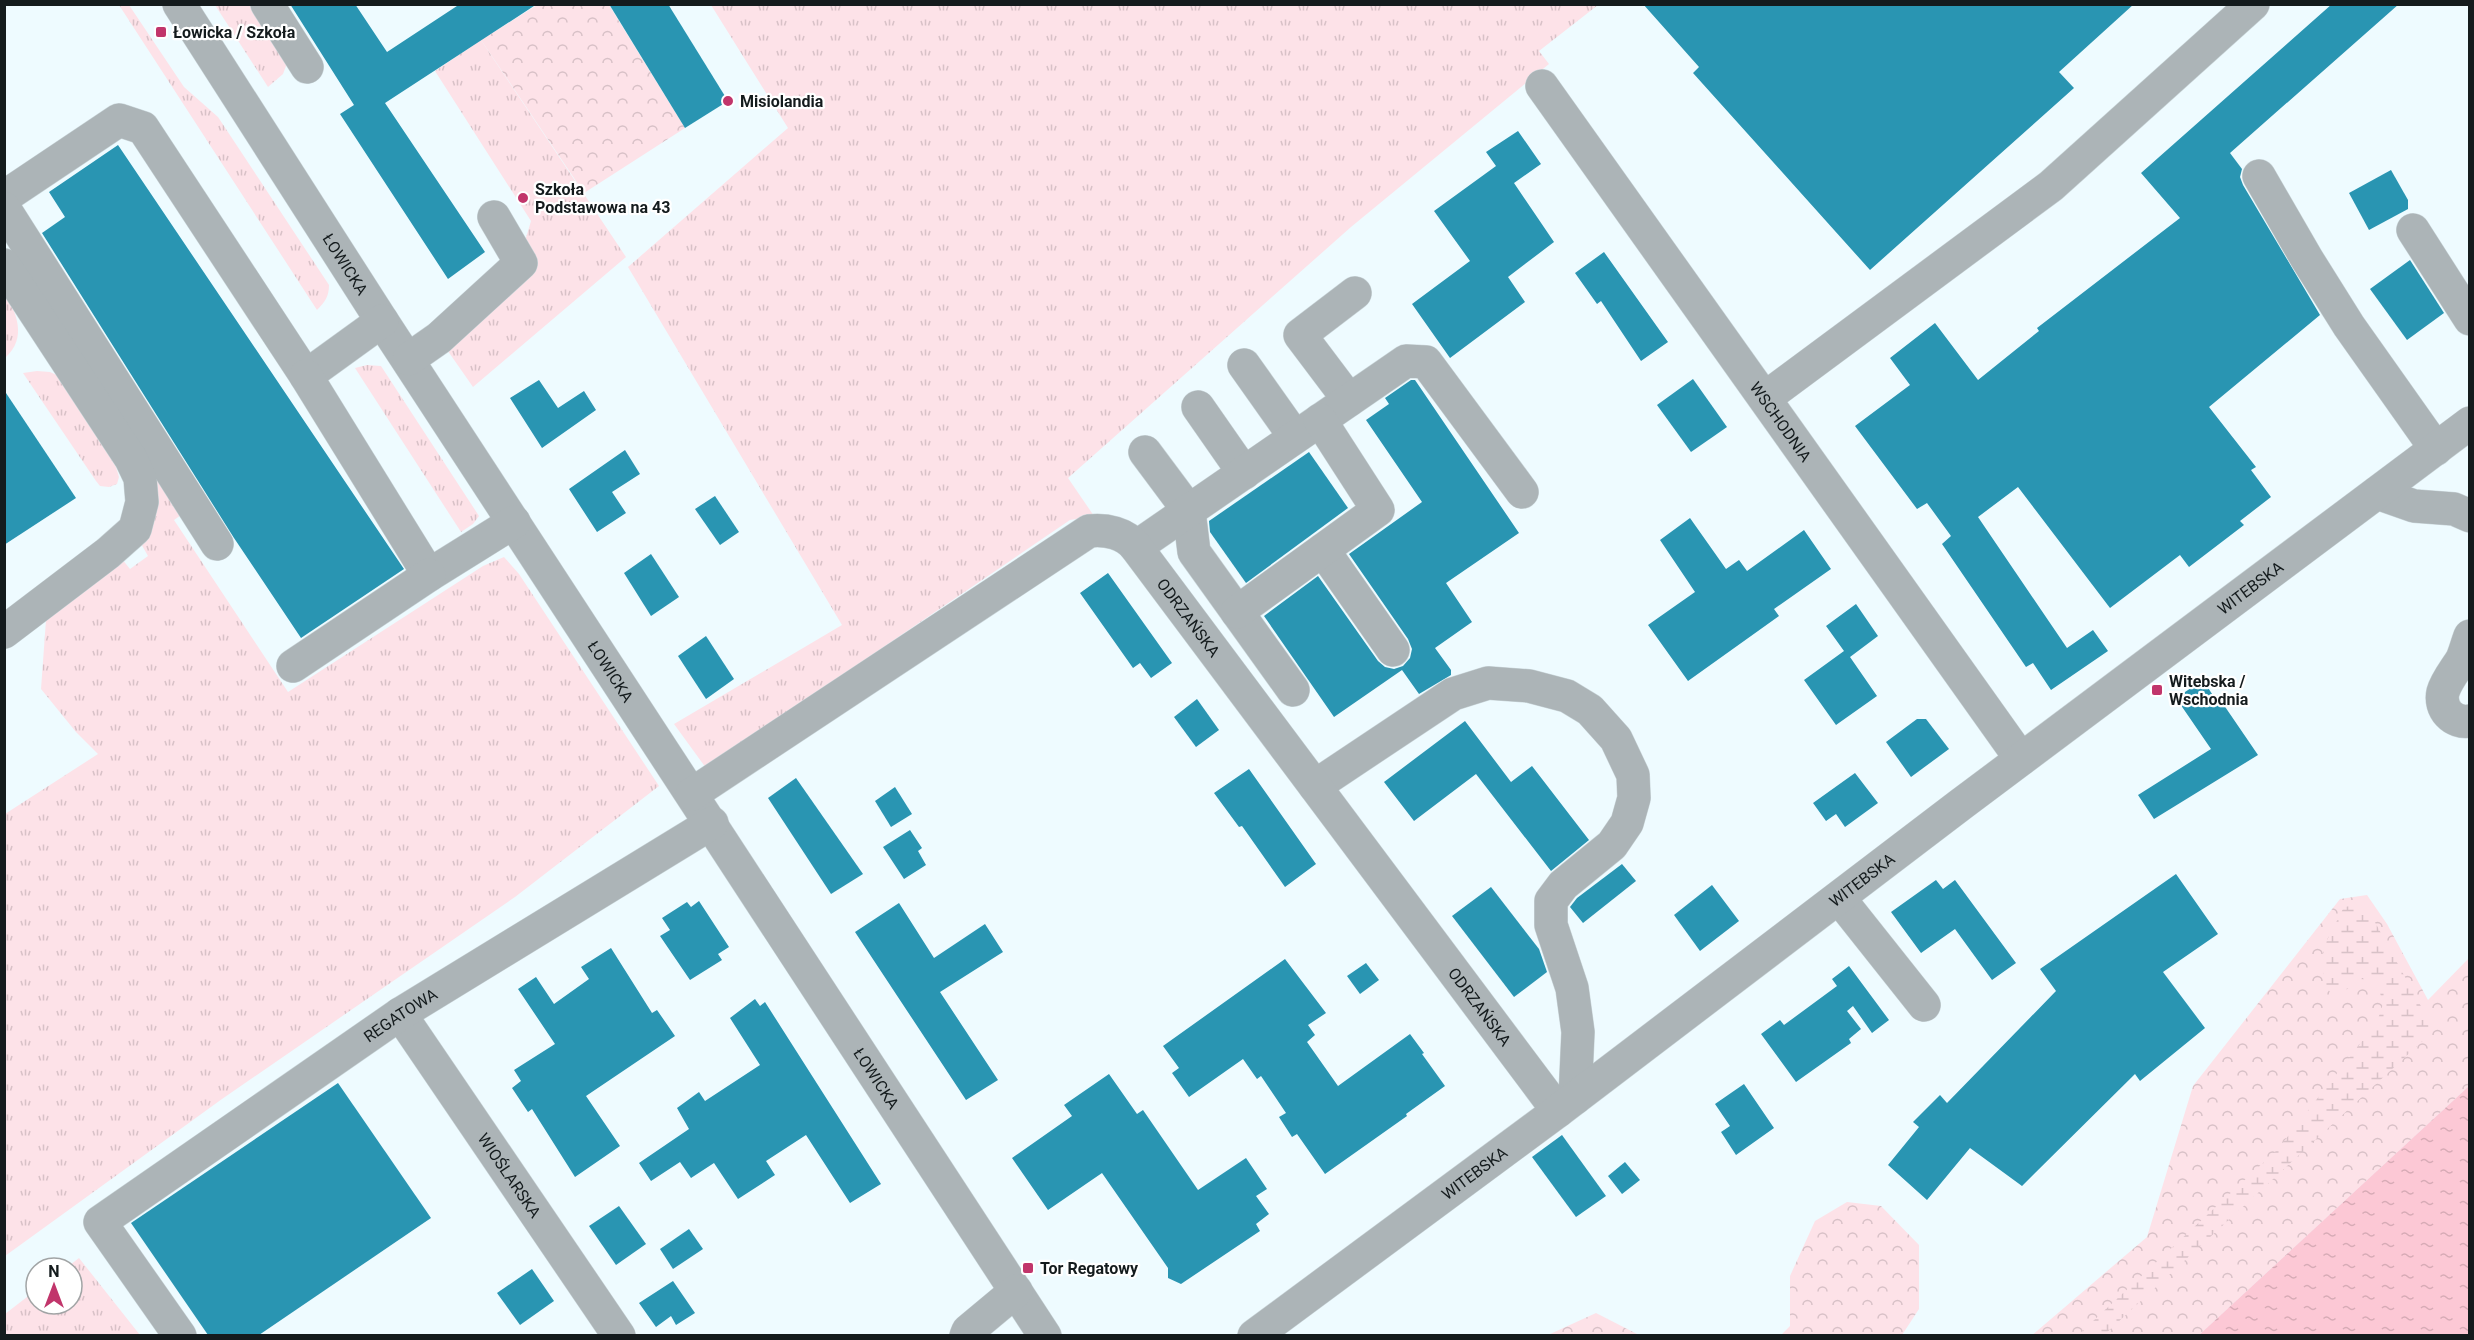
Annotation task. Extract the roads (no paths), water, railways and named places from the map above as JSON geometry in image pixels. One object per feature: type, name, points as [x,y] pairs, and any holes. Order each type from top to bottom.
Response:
[{"type":"street","name":"ŁOWICKA","points":[[179,4],[382,321],[409,359],[1045,1335]]},
{"type":"street","points":[[267,4],[307,67]]},
{"type":"street","points":[[1765,398],[2050,186],[2253,4]]},
{"type":"street","name":"WSCHODNIA","points":[[1542,86],[2021,759]]},
{"type":"street","points":[[4,197],[119,120],[143,128],[306,376],[429,575]]},
{"type":"street","points":[[2259,176],[2349,326],[2436,449]]},
{"type":"street","points":[[4,208],[217,544]]},
{"type":"street","points":[[409,359],[439,338],[521,263],[494,217]]},
{"type":"street","points":[[2413,230],[2469,319]]},
{"type":"street","points":[[4,265],[131,459],[140,478],[142,502],[135,529],[108,553],[4,632]]},
{"type":"street","points":[[1349,400],[1300,335],[1355,293]]},
{"type":"street","points":[[306,376],[382,321]]},
{"type":"street","points":[[1136,547],[1406,361],[1426,362],[1522,492]]},
{"type":"street","points":[[1237,612],[1378,510],[1307,429],[1244,364]]},
{"type":"street","points":[[1198,407],[1244,473]]},
{"type":"street","name":"WITEBSKA","points":[[1254,1335],[1566,1105],[2021,759],[2469,423]]},
{"type":"street","points":[[1145,452],[1189,510],[1194,552],[1293,690]]},
{"type":"street","points":[[2377,493],[2414,506],[2454,509],[2469,516]]},
{"type":"street","points":[[293,666],[429,575],[514,522]]},
{"type":"street","name":"ODRZAŃSKA","points":[[692,794],[1089,531],[1103,530],[1123,536],[1136,547],[1315,786],[1566,1105]]},
{"type":"street","points":[[1323,550],[1393,650]]},
{"type":"street","points":[[2469,636],[2464,655],[2443,692],[2443,704],[2448,714],[2456,721],[2469,721]]},
{"type":"street","points":[[1315,786],[1453,694],[1488,683],[1529,686],[1567,696],[1590,710],[1616,739],[1633,775],[1634,798],[1627,824],[1612,845],[1563,885],[1551,901],[1551,925],[1572,988],[1578,1032],[1566,1105]]},
{"type":"street","name":"REGATOWA","points":[[180,1335],[100,1222],[400,1014],[712,824]]},
{"type":"street","points":[[1839,898],[1924,1005]]},
{"type":"street","name":"WIOŚLARSKA","points":[[400,1014],[619,1335]]},
{"type":"street","points":[[966,1335],[1016,1291]]},
{"type":"water","points":[[2469,1086],[2469,1335],[2199,1335]]},
{"type":"place","name":"Łowicka / Szkoła","points":[[161,32]]},
{"type":"place","name":"Misiolandia","points":[[728,101]]},
{"type":"place","name":"Szkoła Podstawowa na 43","points":[[523,198]]},
{"type":"place","name":"Witebska / Wschodnia","points":[[2157,690]]},
{"type":"place","name":"Tor Regatowy","points":[[1028,1268]]}]
